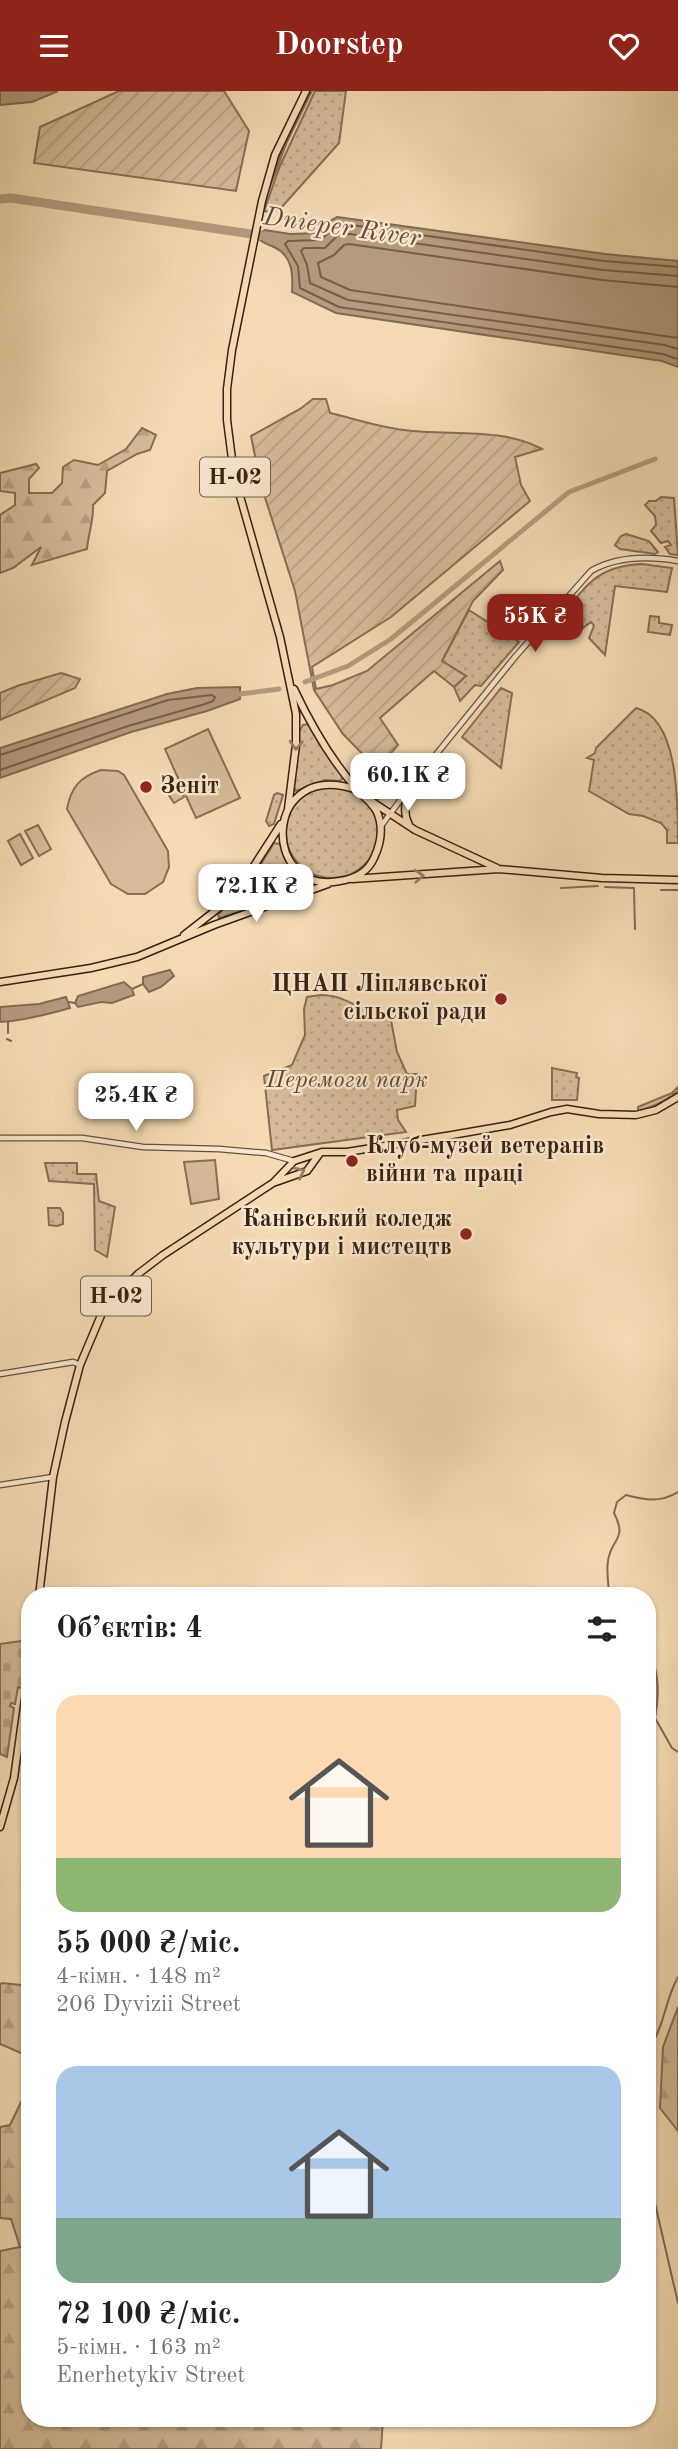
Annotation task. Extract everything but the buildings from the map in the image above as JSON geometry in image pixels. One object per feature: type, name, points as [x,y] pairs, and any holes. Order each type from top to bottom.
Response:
[{"type":"main road","name":"Н-02","points":[[283,821],[288,809],[296,745],[296,714],[290,681],[234,475],[227,420],[229,377],[262,201],[275,155],[306,91]]},
{"type":"main road","name":"Н-02","points":[[290,681],[315,729],[357,790]]},
{"type":"main road","name":"Н-02","points":[[288,809],[301,794],[319,785],[338,783],[357,790],[410,826],[499,869]]},
{"type":"main road","points":[[410,826],[405,817],[404,805],[413,783]]},
{"type":"main road","name":"Н-02","points":[[368,798],[377,811],[381,826]]},
{"type":"main road","points":[[283,821],[282,836],[289,859],[306,877],[330,883]]},
{"type":"main road","points":[[174,943],[241,887],[283,821]]},
{"type":"main road","points":[[351,879],[372,863],[381,843],[381,826]]},
{"type":"main road","name":"Н-02","points":[[330,883],[351,879],[499,869],[602,878],[678,880]]},
{"type":"main road","points":[[0,982],[119,962],[330,883]]},
{"type":"main road","name":"Н-02","points":[[40,1587],[53,1477],[80,1366],[102,1313],[138,1274],[273,1183],[294,1161],[320,1153],[347,1152],[510,1125],[551,1111],[567,1109],[599,1114],[636,1115],[670,1104],[678,1097]]},
{"type":"main road","name":"Н-02","points":[[273,1183],[307,1171],[320,1153]]},
{"type":"main road","points":[[0,1827],[14,1778],[21,1728]]},
{"type":"street","points":[[381,826],[515,657],[591,571],[605,563],[622,559],[678,561]]},
{"type":"street","points":[[368,798],[388,794],[413,783]]},
{"type":"street","points":[[0,1138],[82,1138],[143,1147],[266,1153],[294,1161]]},
{"type":"street","points":[[0,1374],[73,1362],[80,1366]]},
{"type":"street","points":[[0,1485],[53,1477]]},
{"type":"green space","points":[[119,91],[224,91],[249,131],[236,191],[34,163],[40,127]]},
{"type":"green space","points":[[312,91],[287,142],[268,192],[285,140]]},
{"type":"green space","points":[[315,91],[346,91],[339,143],[280,209],[264,211],[280,166]]},
{"type":"green space","points":[[313,399],[326,399],[330,413],[386,427],[421,432],[493,435],[526,442],[542,449],[515,457],[521,485],[530,501],[391,617],[312,667],[316,689],[367,671],[500,561],[503,570],[473,601],[442,661],[466,676],[454,687],[434,671],[380,718],[398,745],[377,769],[343,734],[314,690],[295,591],[261,485],[251,436]]},
{"type":"green space","points":[[142,428],[156,435],[150,450],[137,454],[107,471],[105,493],[93,505],[87,549],[32,565],[41,547],[13,568],[0,573],[0,515],[15,505],[15,493],[0,491],[0,473],[36,464],[39,468],[29,479],[29,493],[52,493],[62,483],[63,467],[74,460],[98,465],[126,449]]},
{"type":"green space","points":[[661,497],[674,498],[678,555],[670,554],[665,547],[671,545],[668,541],[661,543],[651,531],[656,525],[655,516],[645,505]]},
{"type":"green space","points":[[626,534],[649,541],[658,552],[655,554],[620,549],[615,545],[621,536]]},
{"type":"green space","points":[[642,564],[672,568],[667,592],[615,586],[605,655],[589,638],[594,626],[591,622],[579,631],[561,617],[586,586],[604,573],[614,568]]},
{"type":"green space","points":[[469,610],[519,642],[481,686],[475,685],[460,701],[454,687],[466,676],[442,661]]},
{"type":"green space","points":[[650,616],[659,617],[659,623],[672,625],[670,635],[648,632]]},
{"type":"green space","points":[[61,673],[80,679],[75,688],[0,720],[0,693]]},
{"type":"green space","points":[[501,688],[512,693],[501,768],[462,737]]},
{"type":"green space","points":[[636,708],[650,715],[660,727],[668,744],[676,784],[678,843],[667,843],[667,830],[661,823],[629,814],[589,791],[594,760],[587,758],[595,753],[596,748]]},
{"type":"green space","points":[[308,724],[344,777],[340,781],[325,780],[296,791],[294,787],[299,732],[303,725]]},
{"type":"green space","points":[[208,729],[240,798],[196,818],[165,749]]},
{"type":"green space","points":[[101,770],[118,771],[124,775],[168,851],[169,867],[163,882],[145,894],[128,894],[111,884],[67,809],[78,784],[87,776]]},
{"type":"green space","points":[[174,782],[184,797],[174,803],[164,788]]},
{"type":"green space","points":[[332,786],[349,790],[364,800],[374,815],[378,832],[374,849],[364,864],[349,874],[332,878],[315,874],[300,864],[290,849],[286,832],[290,815],[300,800],[315,790]]},
{"type":"green space","points":[[277,793],[283,795],[274,824],[269,826],[266,821]]},
{"type":"green space","points":[[38,825],[51,849],[39,856],[25,831]]},
{"type":"green space","points":[[20,834],[33,858],[21,865],[8,841]]},
{"type":"green space","points":[[274,843],[280,844],[291,868],[310,882],[309,890],[219,918],[218,914],[249,883]]},
{"type":"green space","name":"Перемоги парк","points":[[307,997],[336,997],[362,1008],[390,1015],[397,1052],[407,1074],[417,1074],[415,1106],[397,1110],[398,1120],[406,1132],[272,1150],[264,1076],[292,1065],[305,1035],[304,1009]]},
{"type":"green space","points":[[552,1068],[577,1073],[577,1100],[552,1100]]},
{"type":"green space","points":[[678,1087],[678,1091],[664,1101],[638,1111],[638,1107],[672,1093]]},
{"type":"green space","points":[[215,1160],[219,1199],[191,1204],[184,1162]]},
{"type":"green space","points":[[45,1163],[77,1163],[77,1174],[96,1174],[99,1201],[115,1207],[107,1257],[95,1250],[94,1184],[49,1181]]},
{"type":"green space","points":[[48,1208],[60,1208],[63,1224],[49,1225]]},
{"type":"green space","points":[[21,1641],[21,1688],[18,1687],[15,1704],[11,1703],[10,1706],[14,1708],[7,1757],[0,1754],[0,1644]]},
{"type":"green space","points":[[0,1984],[21,1985],[21,2053],[0,2044]]},
{"type":"green space","points":[[678,2007],[678,2131],[660,2108],[663,2047]]},
{"type":"green space","points":[[21,2102],[21,2427],[382,2427],[381,2449],[0,2449],[0,2251],[20,2247],[11,2219],[0,2218],[0,2127],[10,2125]]},
{"type":"water","points":[[0,91],[58,91],[32,102],[0,105]]},
{"type":"water","points":[[337,217],[605,254],[678,261],[678,367],[662,361],[336,313],[292,292],[292,273],[285,255],[259,239],[260,233],[265,230],[290,234],[320,233]]},
{"type":"water","points":[[240,687],[240,699],[131,732],[0,778],[0,748],[167,694],[197,688]]},
{"type":"water","points":[[170,970],[174,976],[161,987],[149,992],[143,984],[143,977]]},
{"type":"water","points":[[124,982],[134,995],[112,1003],[101,1002],[78,1007],[75,1003],[78,996]]},
{"type":"water","points":[[66,997],[70,1008],[26,1019],[0,1022],[0,1007],[39,1004]]},
{"type":"water","points":[[656,1673],[658,1684],[656,1710]]},
{"type":"waterway","name":"Dnieper River","points":[[0,199],[11,198],[271,237]]},
{"type":"waterway","points":[[305,682],[348,666],[391,639],[569,492],[655,459]]},
{"type":"waterway","points":[[232,695],[279,689]]},
{"type":"waterway","points":[[561,888],[598,886]]},
{"type":"waterway","points":[[605,887],[634,888],[635,929]]},
{"type":"waterway","points":[[661,890],[678,890]]},
{"type":"waterway","points":[[132,989],[143,984]]},
{"type":"waterway","points":[[69,1002],[75,1003]]},
{"type":"waterway","points":[[8,1022],[8,1033]]},
{"type":"waterway","points":[[7,1039],[11,1041]]},
{"type":"waterway","points":[[608,1587],[608,1561],[619,1534],[614,1513],[617,1502],[626,1495],[652,1499],[665,1498],[678,1492]]},
{"type":"waterway","points":[[656,1720],[672,1748],[678,1752]]},
{"type":"waterway","points":[[656,2036],[678,1977]]},
{"type":"waterway","points":[[656,2208],[678,2303]]},
{"type":"place","name":"Зеніт","points":[[146,787]]},
{"type":"place","name":"ЦНАП Ліплявської сільскої ради","points":[[501,999]]},
{"type":"place","name":"Клуб-музей ветеранів війни та праці","points":[[352,1161]]},
{"type":"place","name":"Канівський коледж культури і мистецтв","points":[[466,1234]]}]
